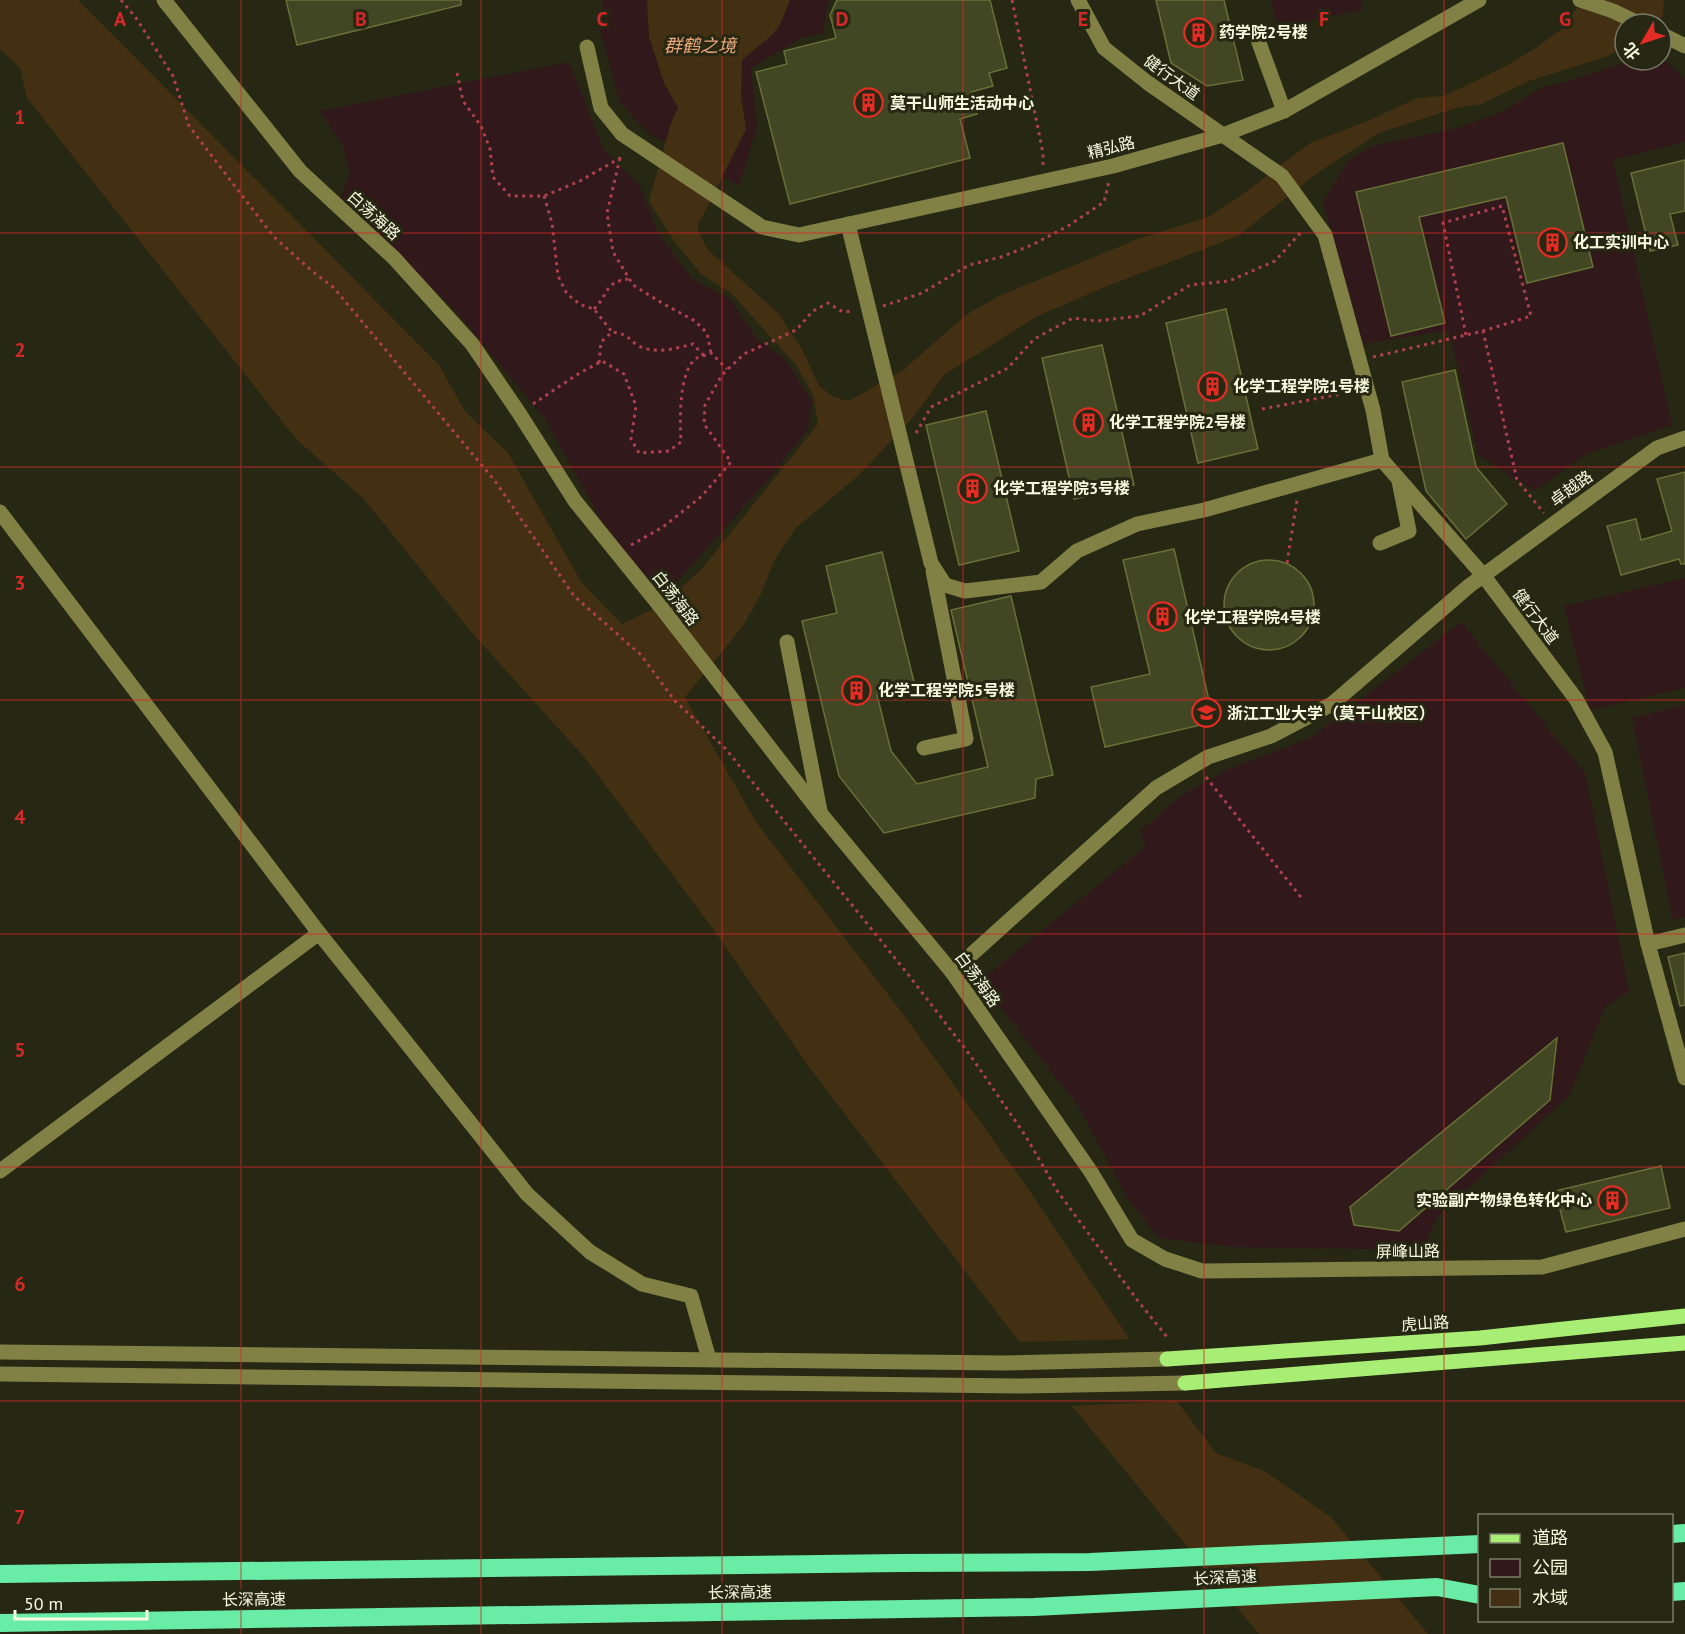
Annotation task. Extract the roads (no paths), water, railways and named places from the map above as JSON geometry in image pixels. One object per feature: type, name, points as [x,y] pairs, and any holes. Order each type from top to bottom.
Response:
[{"type":"highway","name":"长深高速","points":[[0,1574],[1090,1562],[1404,1546],[1478,1545]]},
{"type":"highway","name":"长深高速","points":[[0,1623],[1023,1607],[1437,1587],[1478,1595]]},
{"type":"main road","name":"虎山路","points":[[1167,1359],[1480,1338],[1685,1316]]},
{"type":"main road","points":[[1185,1383],[1685,1343]]},
{"type":"street","name":"白荡海路","points":[[164,0],[300,171],[394,258],[472,344],[575,501],[821,814],[952,972],[1091,1172],[1132,1240]]},
{"type":"street","name":"健行大道","points":[[1078,0],[1104,48],[1148,83],[1282,176],[1325,235],[1367,389],[1382,460],[1483,575],[1576,699],[1605,753],[1647,944],[1685,1078]]},
{"type":"street","name":"精弘路","points":[[587,47],[601,108],[622,134],[762,227],[799,235],[1113,166],[1223,135],[1284,111],[1479,0]]},
{"type":"street","points":[[1580,0],[1615,12]]},
{"type":"street","points":[[1258,40],[1284,111]]},
{"type":"street","points":[[848,224],[931,563],[966,740],[924,748]]},
{"type":"street","name":"卓越路","points":[[952,972],[1156,788],[1208,757],[1271,736],[1332,704],[1468,586],[1657,448],[1685,438]]},
{"type":"street","points":[[931,563],[945,585],[965,591],[1041,582],[1077,551],[1137,524],[1204,510],[1382,460]]},
{"type":"street","points":[[1380,543],[1409,531],[1399,481]]},
{"type":"street","points":[[0,512],[319,933],[527,1194],[590,1252],[642,1284],[691,1296],[709,1359]]},
{"type":"street","points":[[787,642],[821,814]]},
{"type":"street","points":[[0,1171],[319,933]]},
{"type":"street","points":[[1647,944],[1685,935]]},
{"type":"street","name":"屏峰山路","points":[[1132,1240],[1165,1259],[1202,1271],[1542,1267],[1685,1229]]},
{"type":"street","points":[[0,1352],[1003,1363],[1167,1359]]},
{"type":"street","points":[[0,1374],[1023,1386],[1185,1383]]},
{"type":"water","name":"群鹤之境","points":[[0,0],[78,0],[439,365],[465,411],[508,453],[582,583],[622,624],[660,606],[700,571],[818,424],[813,395],[796,365],[731,293],[701,274],[674,241],[649,201],[671,123],[678,108],[664,83],[649,37],[647,0],[790,0],[780,25],[771,36],[742,60],[741,95],[746,129],[697,227],[707,249],[778,313],[803,351],[819,386],[834,397],[849,401],[903,370],[966,315],[999,296],[1138,239],[1208,217],[1239,197],[1310,143],[1370,120],[1417,98],[1444,96],[1506,66],[1536,48],[1564,27],[1582,0],[1664,0],[1663,12],[1613,12],[1613,53],[1608,56],[1529,81],[1481,104],[1456,108],[1379,133],[1320,171],[1238,236],[1105,287],[1038,316],[944,375],[912,419],[858,476],[796,528],[775,559],[761,594],[743,626],[685,697],[756,822],[906,1018],[1029,1190],[1127,1335],[1216,1453],[1264,1471],[1331,1517],[1428,1634],[1259,1634],[1017,1339],[812,1071],[713,929],[585,758],[473,634],[363,498],[296,439],[27,98],[20,68],[0,49]]},
{"type":"place","name":"药学院2号楼","points":[[1198,32]]},
{"type":"place","name":"莫干山师生活动中心","points":[[869,103]]},
{"type":"place","name":"化工实训中心","points":[[1552,242]]},
{"type":"place","name":"化学工程学院1号楼","points":[[1212,386]]},
{"type":"place","name":"化学工程学院2号楼","points":[[1088,422]]},
{"type":"place","name":"化学工程学院3号楼","points":[[972,488]]},
{"type":"place","name":"化学工程学院4号楼","points":[[1163,617]]},
{"type":"place","name":"化学工程学院5号楼","points":[[857,690]]},
{"type":"place","name":"浙江工业大学（莫干山校区）","points":[[1206,713]]},
{"type":"place","name":"实验副产物绿色转化中心","points":[[1613,1200]]}]
